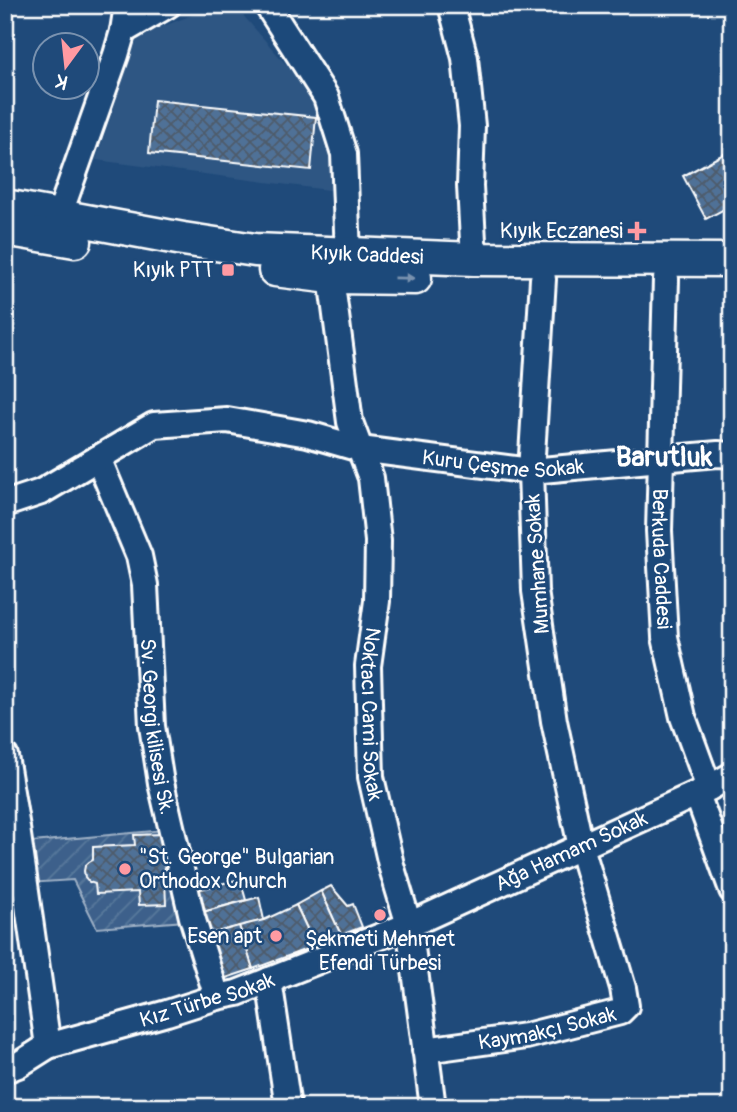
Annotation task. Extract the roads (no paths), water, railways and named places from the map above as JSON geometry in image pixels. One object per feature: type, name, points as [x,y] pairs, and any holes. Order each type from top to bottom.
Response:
[{"type":"main road","name":"Kıyık Caddesi","points":[[5,206],[255,250],[343,270],[474,259],[732,260]]},
{"type":"main road","name":"Kıyık Caddesi","points":[[5,229],[172,258],[343,270],[543,279],[732,279]]},
{"type":"street","points":[[60,216],[97,113],[123,31],[127,5]]},
{"type":"street","points":[[123,31],[168,5]]},
{"type":"street","name":"Noktacı Cami Sokak","points":[[267,5],[326,97],[344,154],[343,270],[349,422],[371,478],[378,541],[377,601],[368,666],[371,777],[391,865],[409,925],[433,1107]]},
{"type":"street","points":[[451,5],[465,58],[472,126],[470,186],[474,259]]},
{"type":"street","name":"Mumhane Sokak","points":[[543,279],[531,471],[535,592],[554,720],[581,846]]},
{"type":"street","name":"Berkuda Caddesi","points":[[666,279],[659,531],[665,637],[683,717],[732,890]]},
{"type":"street","name":"Kuru Çeşme Sokak","points":[[5,504],[41,492],[154,425],[227,420],[308,434],[360,449],[531,471],[661,458],[732,455]]},
{"type":"street","name":"Sv. Georgi kilisesi Sk.","points":[[98,458],[139,556],[145,585],[152,726],[161,783],[192,917],[217,997]]},
{"type":"street","points":[[5,756],[11,829],[48,1046]]},
{"type":"street","name":"Ağa Hamam Sokak","points":[[409,925],[703,791],[732,775]]},
{"type":"street","name":"Kaymakçı Sokak","points":[[425,1050],[526,1036],[620,1012],[626,1006],[581,846]]},
{"type":"street","name":"Kız Türbe Sokak","points":[[5,1070],[48,1046],[237,993],[409,925]]},
{"type":"street","points":[[269,980],[288,1107]]},
{"type":"place","name":"Kıyık Eczanesi","points":[[637,231]]},
{"type":"place","name":"Kıyık PTT","points":[[228,270]]},
{"type":"place","name":"\"St. George\" Bulgarian Orthodox Church","points":[[125,869]]},
{"type":"place","name":"Şekmeti Mehmet Efendi Türbesi","points":[[380,915]]},
{"type":"place","name":"Esen apt","points":[[276,936]]},
{"type":"district","name":"Barutluk","points":[[664,456]]}]
